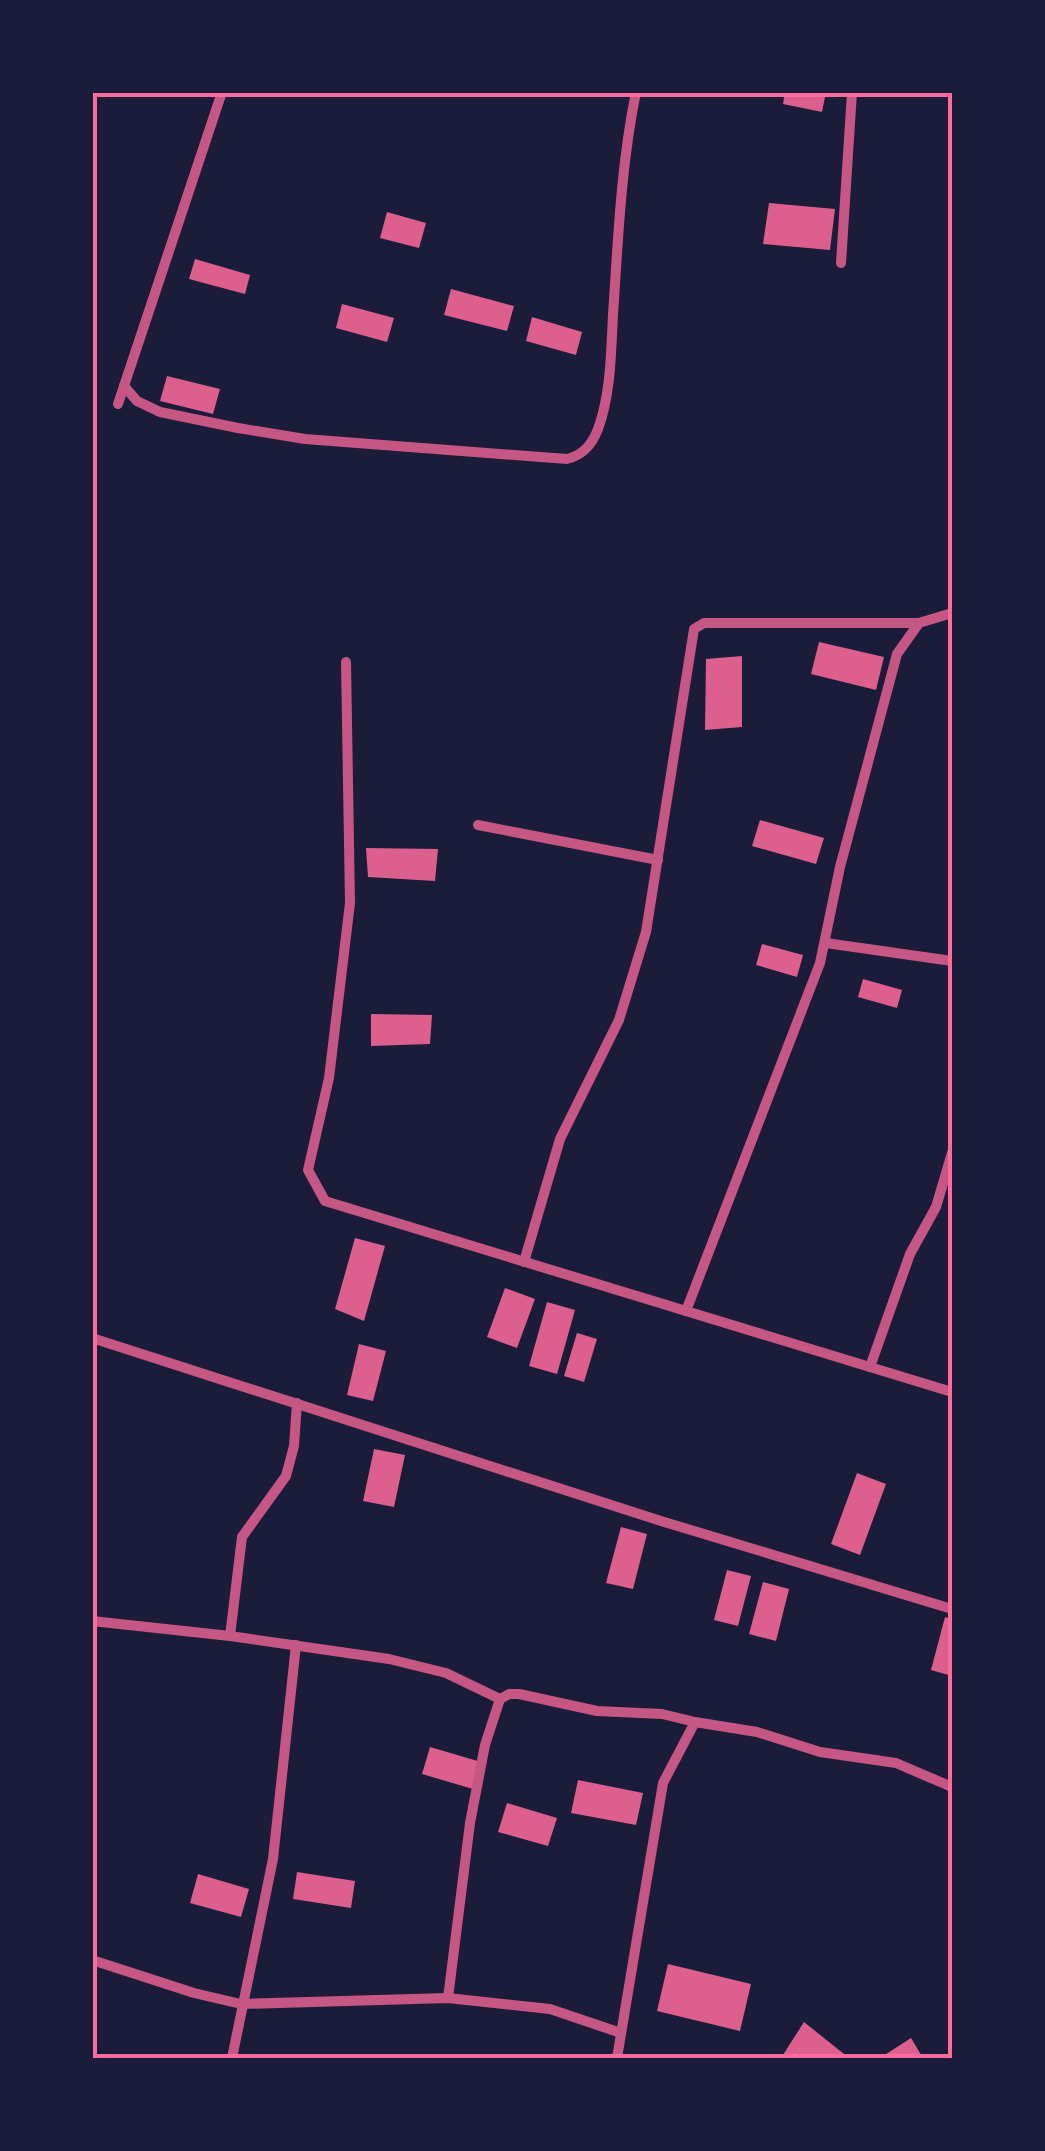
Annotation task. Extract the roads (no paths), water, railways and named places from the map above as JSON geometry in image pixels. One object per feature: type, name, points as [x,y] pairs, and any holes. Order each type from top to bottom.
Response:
[{"type":"street","points":[[118,404],[222,92]]},
{"type":"street","points":[[124,386],[137,401],[160,412],[304,439],[576,457],[591,444],[602,414],[610,356],[624,155],[636,92]]},
{"type":"street","points":[[842,263],[852,92]]},
{"type":"street","points":[[524,1262],[560,1138],[620,1020],[646,932],[694,628],[704,622],[919,624],[952,613]]},
{"type":"street","points":[[686,1311],[820,963],[840,867],[890,692],[897,654],[919,624]]},
{"type":"street","points":[[346,662],[350,903],[329,1078],[308,1170],[325,1201],[952,1392]]},
{"type":"street","points":[[478,825],[658,860]]},
{"type":"street","points":[[826,942],[952,960]]},
{"type":"street","points":[[870,1367],[910,1254],[948,1184],[952,1153]]},
{"type":"street","points":[[92,1338],[661,1522],[952,1609]]},
{"type":"street","points":[[230,1636],[242,1537],[286,1476],[294,1446],[297,1404]]},
{"type":"street","points":[[92,1621],[388,1659],[446,1674],[500,1699]]},
{"type":"street","points":[[232,2058],[274,1858],[296,1646]]},
{"type":"street","points":[[448,1998],[470,1823],[500,1699],[510,1694],[597,1711],[662,1714],[746,1730],[820,1752],[896,1763],[952,1786]]},
{"type":"street","points":[[617,2058],[662,1783],[695,1722]]},
{"type":"street","points":[[92,1960],[241,2004],[448,1998],[550,2010],[620,2033]]}]
